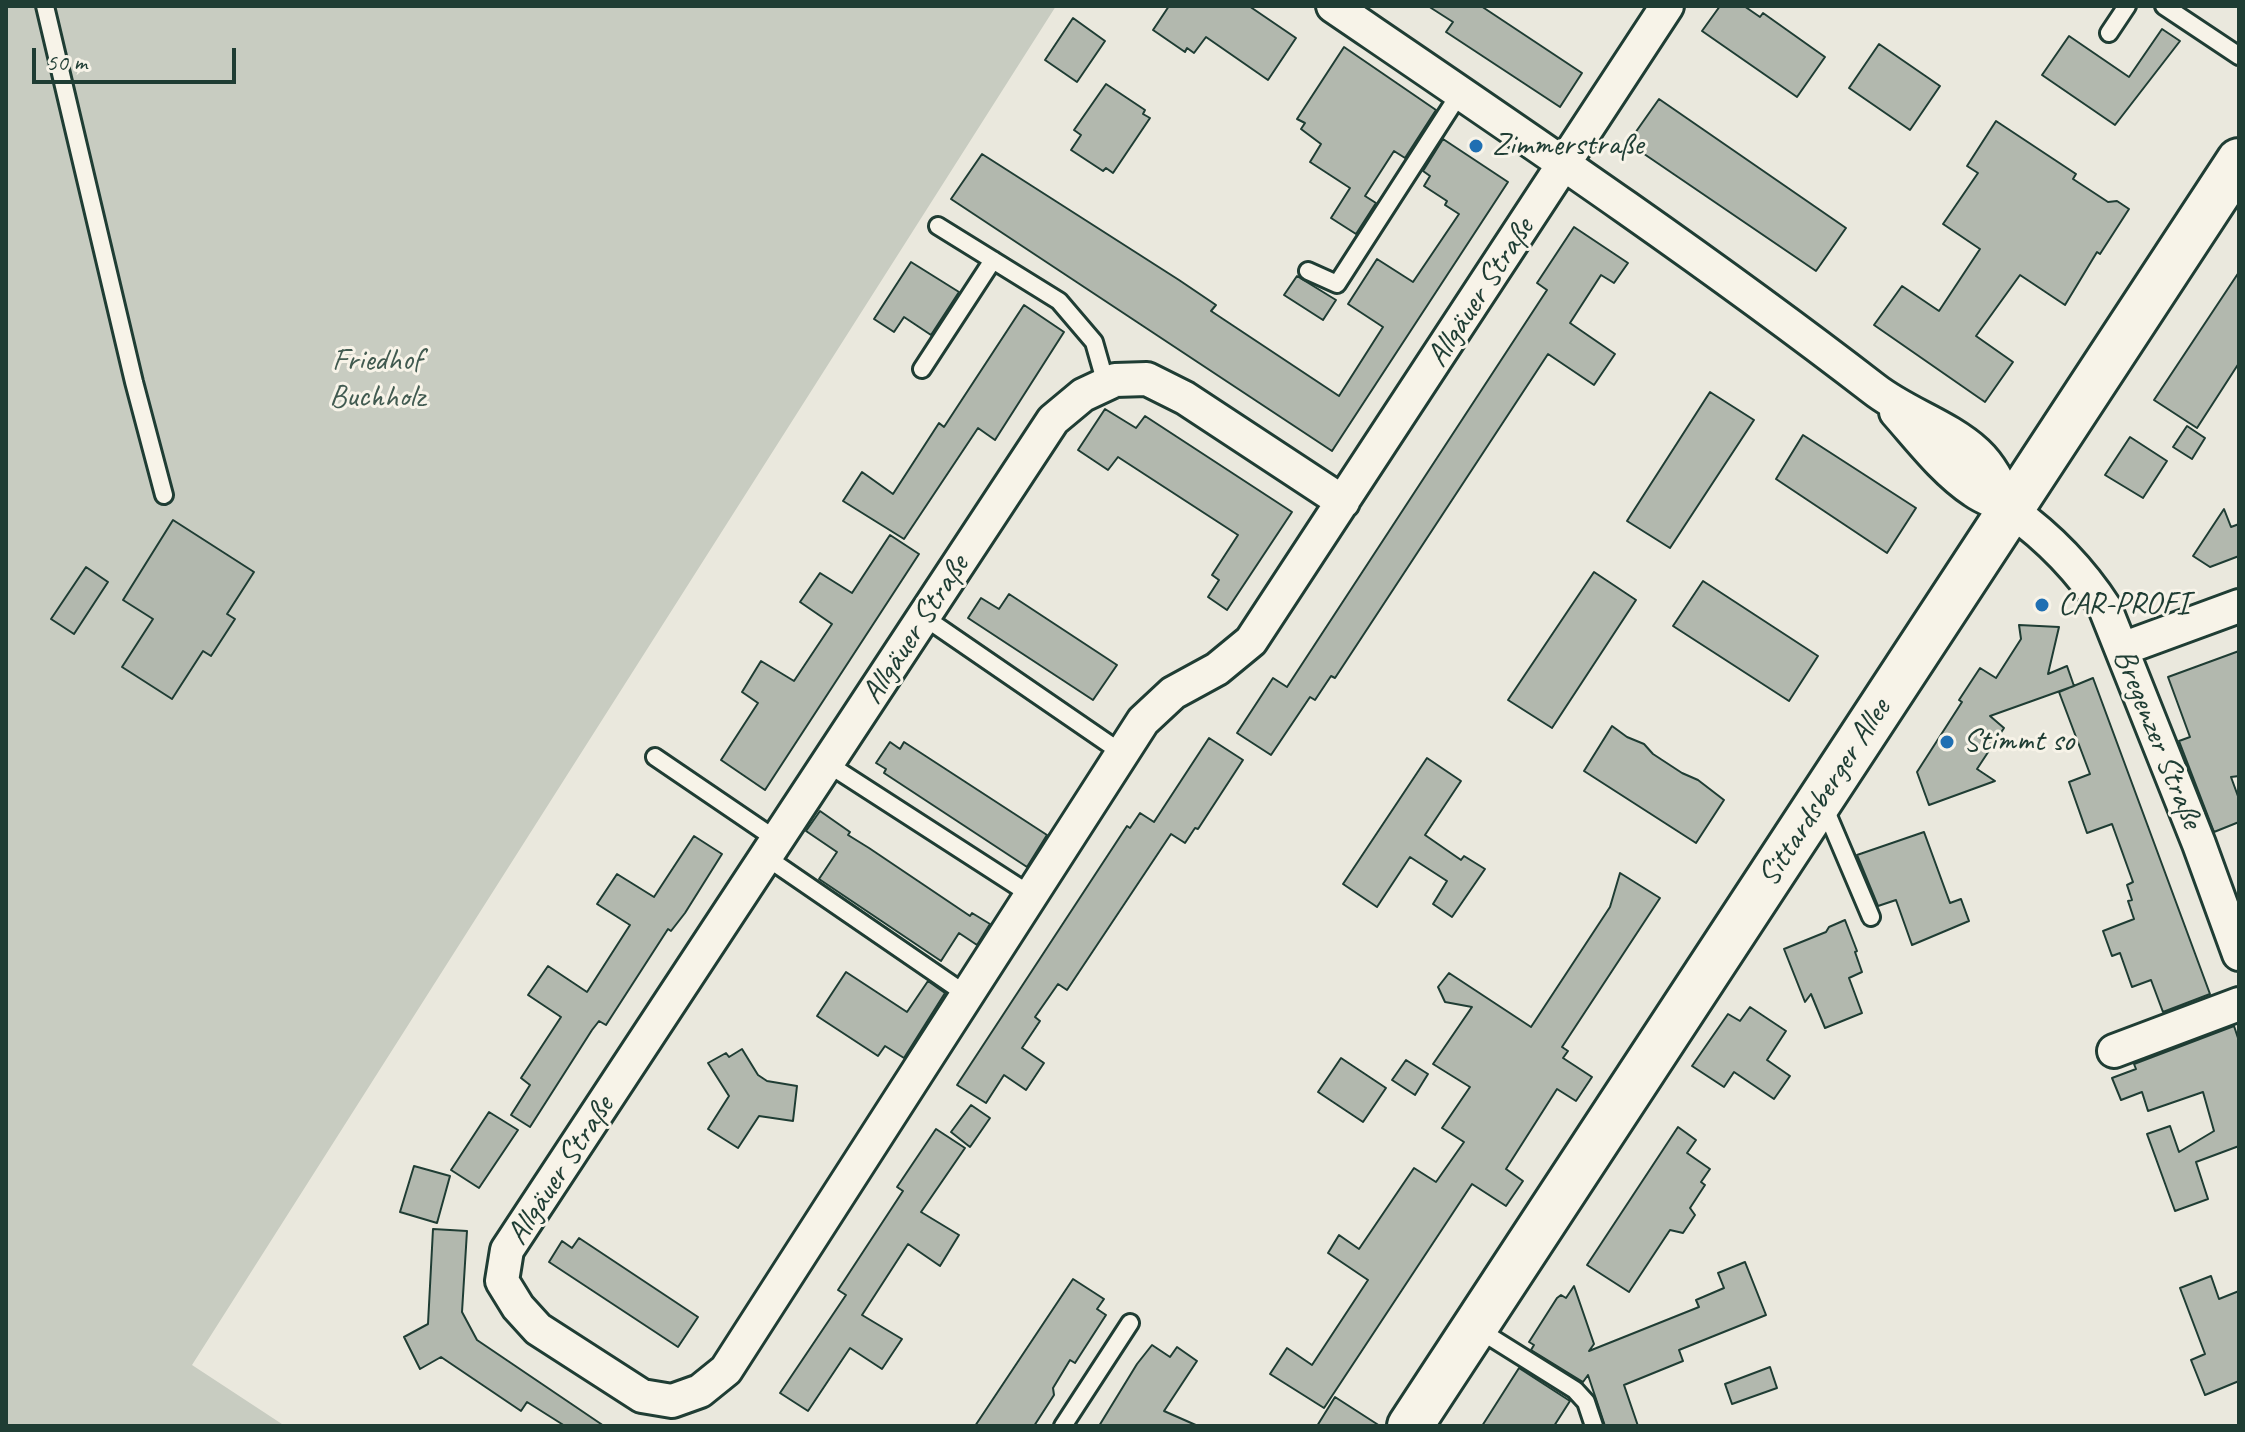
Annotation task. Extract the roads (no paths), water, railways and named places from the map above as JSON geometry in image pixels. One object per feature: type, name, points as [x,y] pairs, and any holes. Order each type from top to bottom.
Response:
[{"type":"main road","name":"Sittardsberger Allee","points":[[1410,1426],[2239,161]]},
{"type":"street","points":[[1333,6],[1565,164],[1880,393],[1943,428],[1976,452],[1992,469],[2011,510]]},
{"type":"street","name":"Allgäuer Straße","points":[[1343,502],[1185,398],[1147,379],[1115,380],[1083,395],[1053,420],[507,1250],[502,1281],[518,1307],[538,1329],[642,1396],[672,1401],[700,1391],[726,1370],[1143,721],[1173,693],[1217,669],[1251,641],[1343,502],[1565,164],[1667,6]]},
{"type":"street","name":"Bregenzer Straße","points":[[2011,510],[2085,577],[2105,608],[2239,954]]},
{"type":"street","points":[[2122,649],[2239,606]]},
{"type":"street","points":[[2114,1051],[2239,1004]]},
{"type":"lane","points":[[45,6],[134,382],[164,495]]},
{"type":"lane","points":[[2109,33],[2127,6]]},
{"type":"lane","points":[[2164,6],[2239,56]]},
{"type":"lane","points":[[1308,271],[1337,284],[1460,93]]},
{"type":"lane","points":[[938,226],[1059,301],[1094,342],[1106,384]]},
{"type":"lane","points":[[922,369],[993,260]]},
{"type":"lane","points":[[924,617],[1122,753]]},
{"type":"lane","points":[[655,757],[967,995]]},
{"type":"lane","points":[[828,764],[1031,895]]},
{"type":"lane","points":[[1821,799],[1871,917]]},
{"type":"lane","points":[[1063,1426],[1130,1323]]},
{"type":"lane","points":[[1475,1327],[1575,1390],[1586,1402],[1594,1426]]},
{"type":"place","name":"Zimmerstraße","points":[[1476,146]]},
{"type":"place","name":"CAR-PROFI","points":[[2042,605]]},
{"type":"place","name":"Stimmt so","points":[[1947,742]]},
{"type":"park label","name":"Friedhof Buchholz","points":[[377,380]]}]
